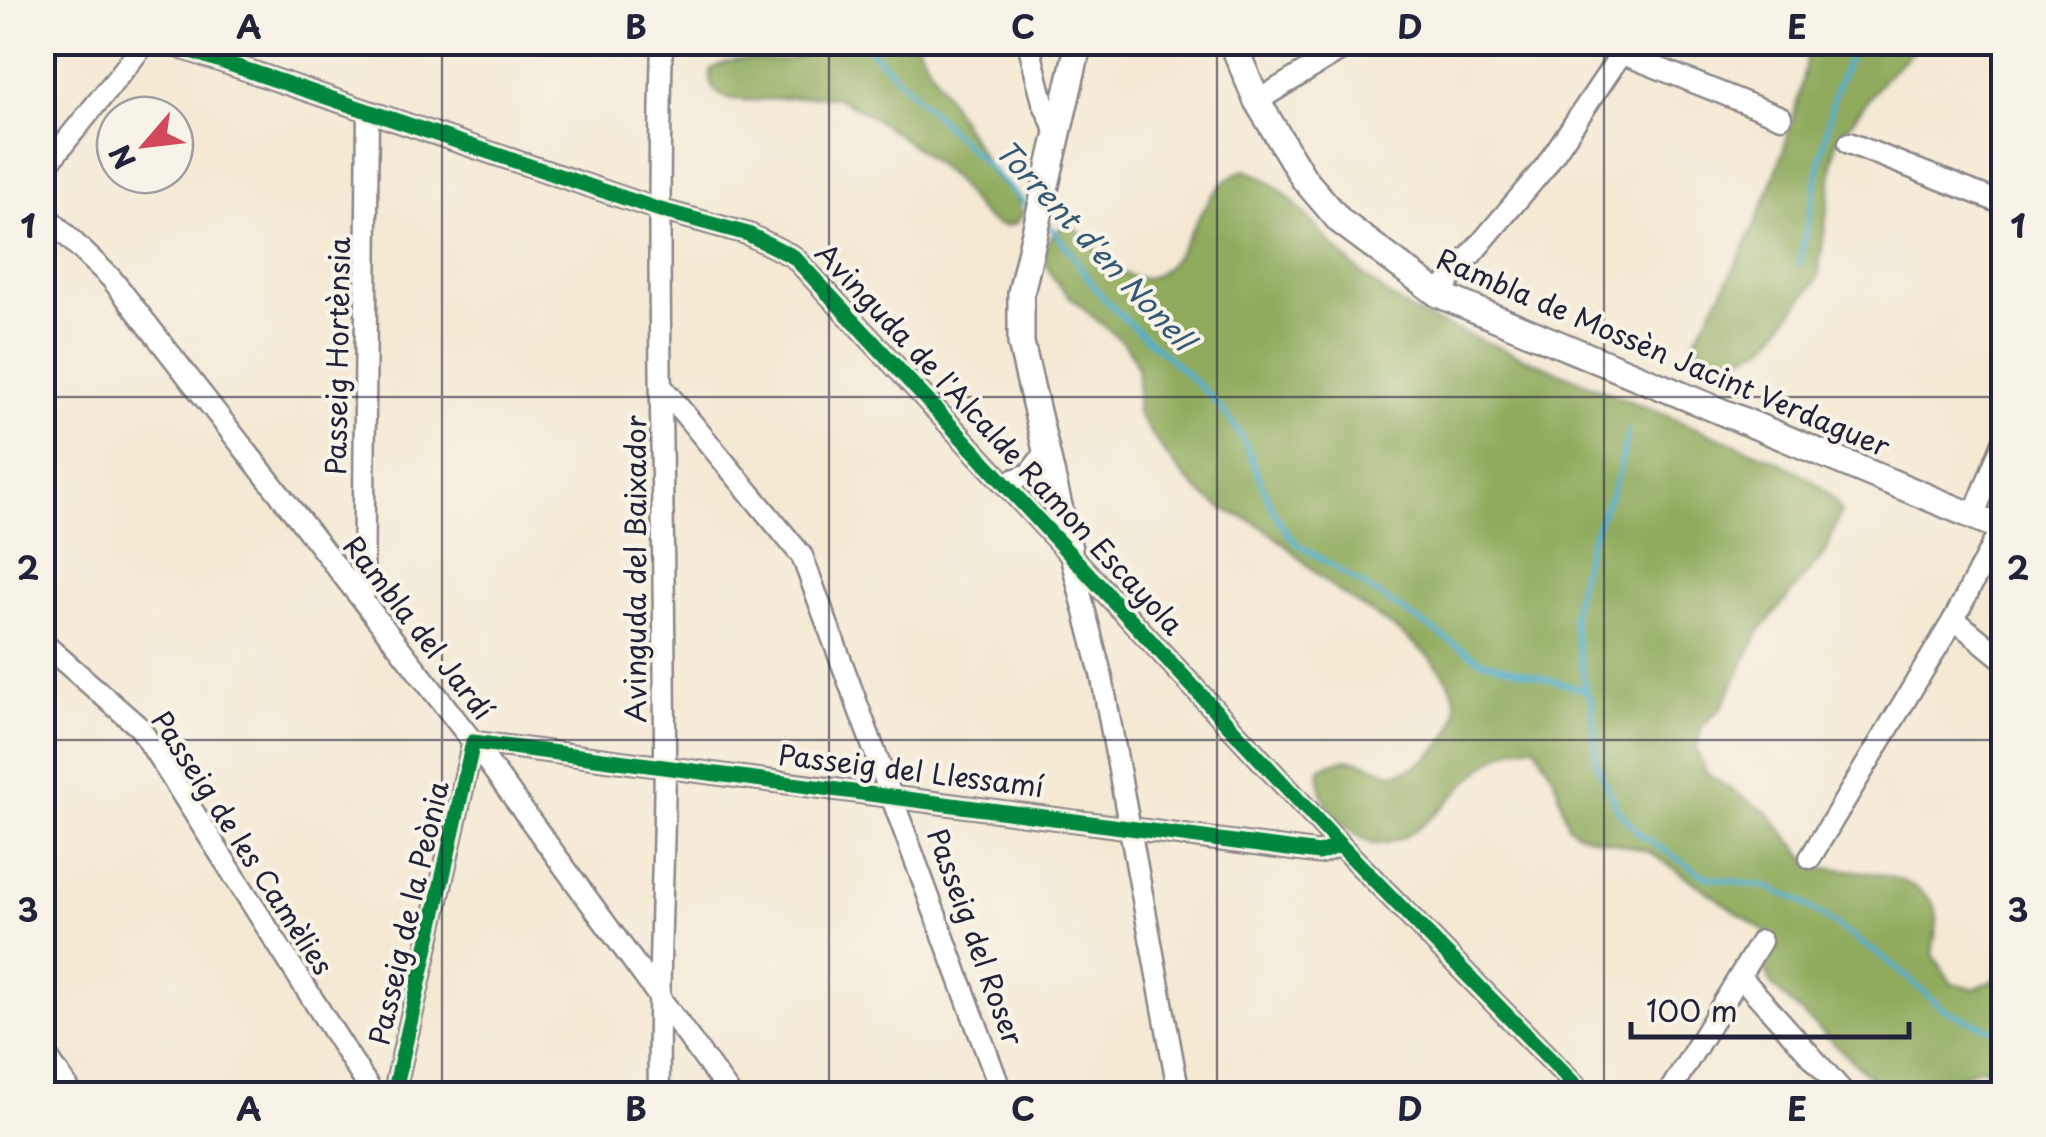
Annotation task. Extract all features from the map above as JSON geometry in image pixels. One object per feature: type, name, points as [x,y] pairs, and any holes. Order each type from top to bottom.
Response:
[{"type":"street","points":[[42,171],[146,42]]},
{"type":"street","name":"Avinguda de l'Alcalde Ramon Escayola","points":[[164,42],[657,208],[748,234],[794,256],[1116,598],[1340,845],[1584,1094]]},
{"type":"street","name":"Avinguda del Baixador","points":[[659,1094],[665,765],[657,208],[662,42]]},
{"type":"street","points":[[1028,42],[1043,102],[1057,133]]},
{"type":"street","points":[[1079,42],[1021,292],[1021,343],[1102,678],[1179,1094]]},
{"type":"street","name":"Rambla de Mossèn Jacint Verdaguer","points":[[1232,42],[1257,102],[1304,179],[1340,221],[1438,294],[2002,529]]},
{"type":"street","points":[[1257,102],[1354,42]]},
{"type":"street","points":[[1593,42],[1625,48],[1782,117]]},
{"type":"street","points":[[1438,294],[1546,166],[1625,48]]},
{"type":"street","name":"Passeig Hortènsia","points":[[363,601],[368,112]]},
{"type":"street","points":[[1849,143],[2004,204]]},
{"type":"street","name":"Rambla del Jardí","points":[[42,212],[111,278],[473,742],[730,1094]]},
{"type":"street","name":"Passeig del Roser","points":[[662,387],[802,556],[894,794],[1002,1094]]},
{"type":"street","points":[[1973,517],[2004,440]]},
{"type":"street","points":[[1008,482],[1029,474],[1045,452]]},
{"type":"street","points":[[1810,858],[1954,619],[2002,529]]},
{"type":"street","points":[[1085,610],[1100,598],[1116,598]]},
{"type":"street","points":[[1954,619],[2004,660]]},
{"type":"street","name":"Passeig de les Camèlies","points":[[42,642],[140,728],[373,1094]]},
{"type":"street","name":"Passeig del Llessamí","points":[[473,742],[1126,824],[1319,853],[1340,845]]},
{"type":"street","name":"Passeig de la Peònia","points":[[394,1094],[473,742]]},
{"type":"street","points":[[1668,1094],[1761,942]]},
{"type":"street","points":[[1740,976],[1845,1094]]},
{"type":"street","points":[[42,1049],[72,1094]]},
{"type":"green space","points":[[816,43],[916,43],[994,177],[1015,195],[1023,214],[1015,224],[1001,226],[987,219],[952,178],[927,157],[839,99],[824,96],[738,100],[721,95],[712,86],[712,69],[726,63],[787,60],[816,48]]},
{"type":"green space","points":[[1809,43],[1922,43],[1886,76],[1836,142],[1818,278],[1766,346],[1724,364],[1693,342],[1733,272],[1766,198],[1792,122]]},
{"type":"green space","points":[[1245,170],[1284,194],[1357,270],[1419,315],[1770,458],[1811,479],[1835,502],[1841,512],[1826,551],[1759,632],[1722,707],[1702,726],[1696,750],[1707,774],[1768,813],[1814,868],[1897,879],[1925,895],[1937,918],[1933,954],[1952,984],[1974,989],[2003,976],[2003,1073],[1980,1067],[1920,1094],[1888,1094],[1773,987],[1764,967],[1770,944],[1767,933],[1650,852],[1580,834],[1568,826],[1554,777],[1535,746],[1513,749],[1493,760],[1416,830],[1395,841],[1373,844],[1334,815],[1322,794],[1320,769],[1348,759],[1390,773],[1415,766],[1446,738],[1456,715],[1454,692],[1441,671],[1399,632],[1335,589],[1269,532],[1217,505],[1182,475],[1137,413],[1138,378],[1132,354],[1062,288],[1044,255],[1049,239],[1068,224],[1118,270],[1147,278],[1162,271],[1176,256],[1212,196],[1227,180]]},
{"type":"waterway","name":"Torrent d'en Nonell","points":[[862,42],[1030,209]]},
{"type":"waterway","points":[[1799,264],[1834,95],[1855,42]]},
{"type":"waterway","name":"Torrent d'en Nonell","points":[[1046,223],[1101,295],[1219,406],[1242,438],[1277,517],[1298,544],[1480,660],[1586,690],[1592,701],[1597,765],[1618,811],[1642,836],[1706,877],[1767,887],[1799,900],[1888,961],[1945,1010],[2004,1035]]},
{"type":"waterway","points":[[1586,689],[1572,619],[1576,591],[1588,546],[1617,479],[1628,432]]},
{"type":"cycle path","points":[[164,42],[657,209],[748,234],[794,257],[1340,845],[1584,1094]]},
{"type":"cycle path","points":[[394,1094],[473,742],[1319,853],[1340,845]]}]
